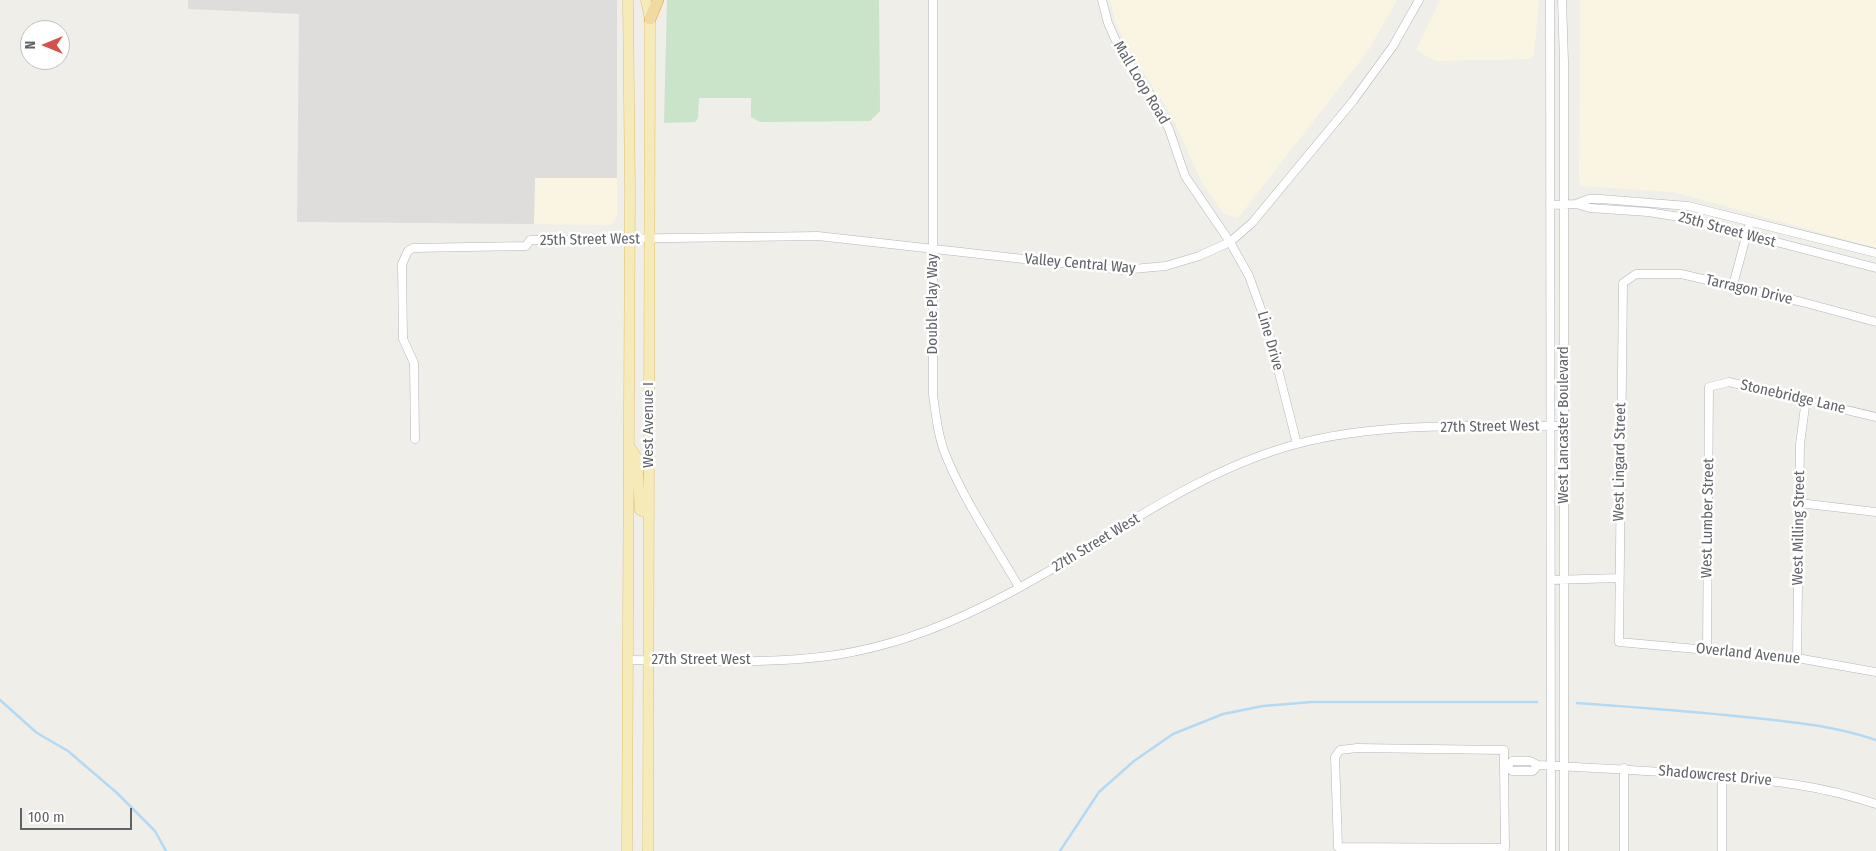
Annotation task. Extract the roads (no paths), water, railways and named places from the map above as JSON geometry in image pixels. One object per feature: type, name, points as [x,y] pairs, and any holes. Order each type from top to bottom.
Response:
[{"type":"highway","points":[[650,19],[658,0]]},
{"type":"main road","name":"West Avenue I","points":[[627,851],[630,239],[628,0]]},
{"type":"main road","name":"West Avenue I","points":[[646,0],[650,19],[648,851]]},
{"type":"main road","points":[[629,445],[637,458],[640,510],[649,514]]},
{"type":"street","name":"Double Play Way","points":[[933,0],[933,395],[937,424],[945,455],[967,499],[1019,587]]},
{"type":"street","name":"Mall Loop Road","points":[[1102,0],[1108,23],[1120,50],[1151,96],[1169,129],[1186,176],[1230,242]]},
{"type":"street","name":"Valley Central Way","points":[[649,239],[818,236],[1122,270],[1166,266],[1230,242],[1252,223],[1353,101],[1393,46],[1419,0]]},
{"type":"street","name":"West Lancaster Boulevard","points":[[1550,0],[1551,851]]},
{"type":"street","name":"West Lancaster Boulevard","points":[[1562,0],[1564,851]]},
{"type":"street","name":"25th Street West","points":[[1576,204],[1589,199],[1688,206],[1876,254]]},
{"type":"street","name":"25th Street West","points":[[1550,205],[1576,204],[1590,208],[1658,213],[1876,268]]},
{"type":"street","points":[[1733,285],[1750,222]]},
{"type":"street","name":"25th Street West","points":[[414,439],[414,363],[403,338],[402,264],[408,251],[413,248],[526,246],[530,240],[649,239]]},
{"type":"street","name":"Line Drive","points":[[1230,242],[1249,276],[1267,326],[1297,444]]},
{"type":"street","name":"Tarragon Drive","points":[[1623,283],[1636,274],[1680,274],[1733,285],[1876,322]]},
{"type":"street","name":"West Lingard Street","points":[[1619,642],[1623,283]]},
{"type":"street","name":"Stonebridge Lane","points":[[1710,387],[1729,382],[1876,417]]},
{"type":"street","name":"West Lumber Street","points":[[1707,649],[1710,387]]},
{"type":"street","name":"West Milling Street","points":[[1798,658],[1800,444],[1806,399]]},
{"type":"street","name":"27th Street West","points":[[628,660],[782,660],[837,655],[891,642],[928,630],[985,606],[1194,484],[1244,461],[1297,444],[1345,433],[1391,429],[1564,426]]},
{"type":"street","points":[[1799,503],[1876,512]]},
{"type":"street","points":[[1551,580],[1619,578]]},
{"type":"street","name":"Overland Avenue","points":[[1619,642],[1798,658],[1876,672]]},
{"type":"street","points":[[1357,748],[1504,750],[1506,767],[1505,848],[1338,847],[1335,757],[1340,750],[1357,748]]},
{"type":"street","name":"Shadowcrest Drive","points":[[1506,767],[1512,761],[1530,761],[1538,765],[1624,768],[1797,783],[1838,791],[1876,804]]},
{"type":"street","points":[[1624,768],[1624,851]]},
{"type":"street","points":[[1722,776],[1722,851]]},
{"type":"waterway","points":[[0,700],[37,733],[68,751],[117,793],[155,831],[166,851]]},
{"type":"waterway","points":[[1060,851],[1099,792],[1134,761],[1173,734],[1223,714],[1263,706],[1312,702],[1537,702]]},
{"type":"waterway","points":[[1577,703],[1703,713],[1795,723],[1827,727],[1876,740]]}]
